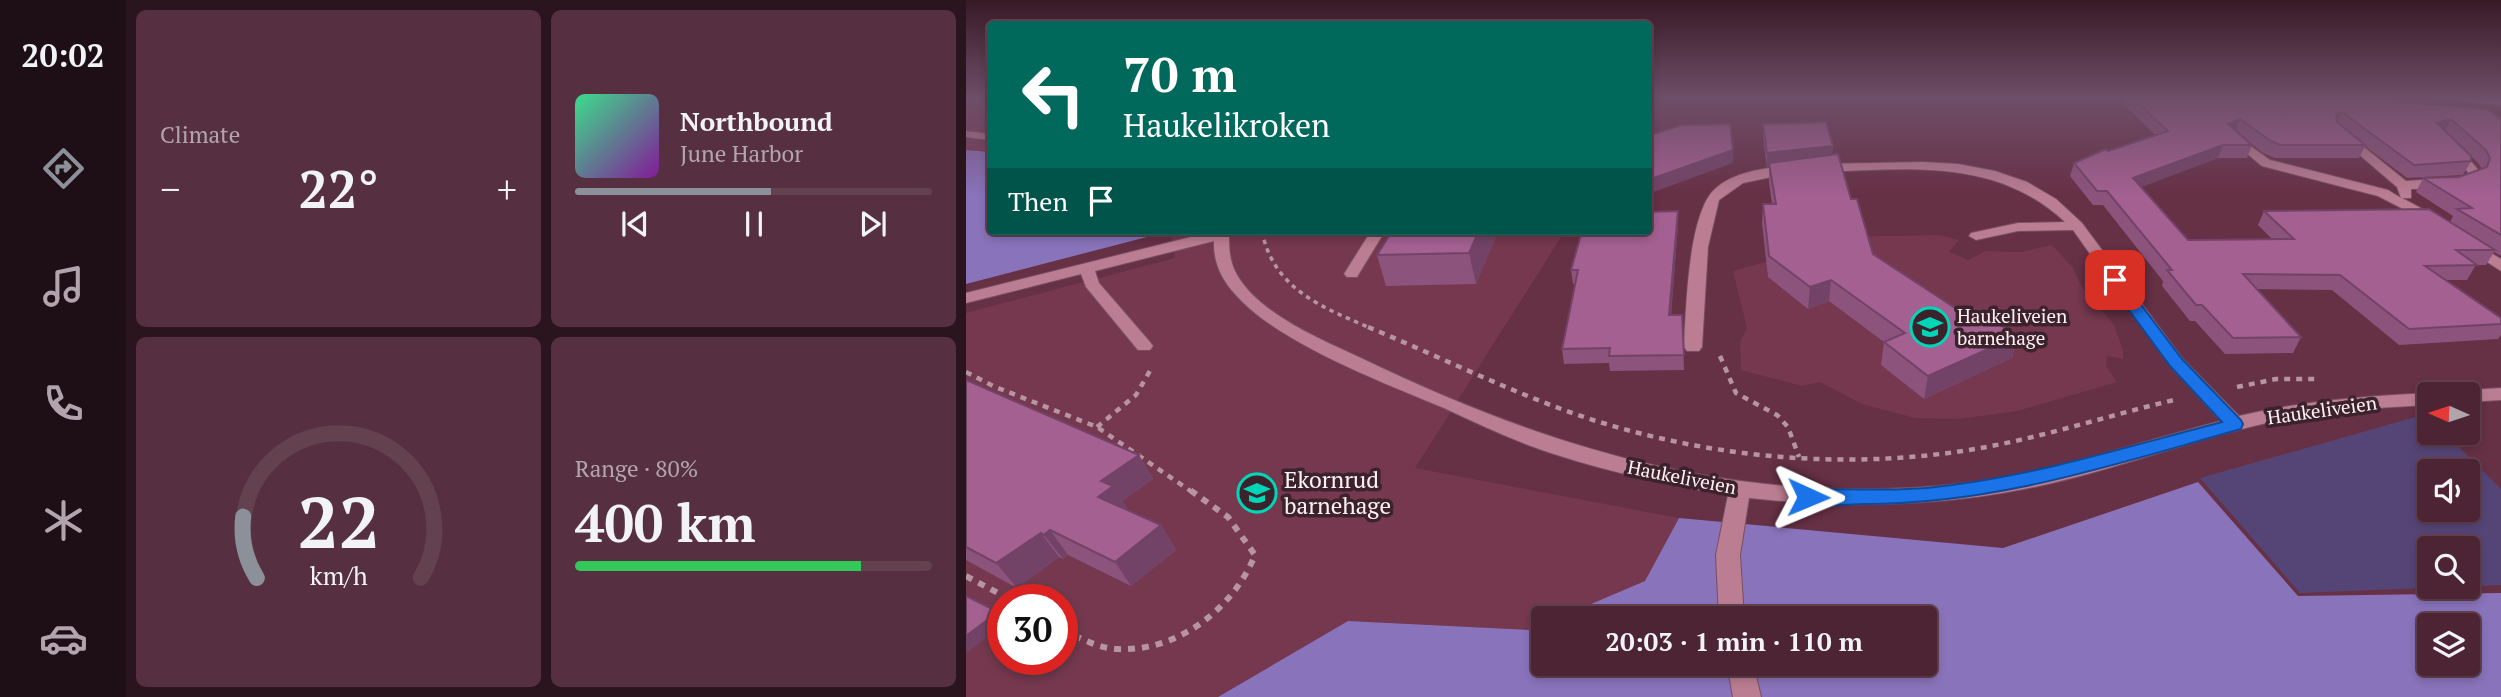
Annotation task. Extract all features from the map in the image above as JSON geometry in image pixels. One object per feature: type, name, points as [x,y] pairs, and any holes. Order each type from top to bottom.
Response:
[{"type":"street","points":[[2338,131],[2403,185],[2407,193],[2403,202]]},
{"type":"street","points":[[966,134],[987,137]]},
{"type":"street","points":[[2232,136],[2258,158],[2276,166],[2384,192],[2501,266]]},
{"type":"street","points":[[2403,185],[2451,184],[2471,180],[2474,172],[2472,167],[2448,144]]},
{"type":"street","points":[[1693,348],[1706,215],[1718,193],[1732,184],[1755,175],[1793,169],[1931,166],[1985,172],[2005,177],[2040,193],[2059,207],[2077,226],[2151,330],[2205,394],[2235,424]]},
{"type":"street","points":[[1976,236],[2018,227],[2077,226]]},
{"type":"street","points":[[966,298],[1213,235]]},
{"type":"street","name":"Haukeliveien","points":[[1221,235],[1222,257],[1228,271],[1237,286],[1262,311],[1280,324],[1355,363],[1561,449],[1651,473],[1740,489],[1808,497],[1949,493],[2064,472],[2235,424],[2316,407],[2417,400]]},
{"type":"street","points":[[1352,274],[1376,235]]},
{"type":"street","points":[[1086,267],[1092,284],[1144,346]]},
{"type":"street","points":[[2480,395],[2501,394]]},
{"type":"street","points":[[1731,606],[1728,555],[1740,489]]},
{"type":"street","points":[[1743,676],[1747,697]]},
{"type":"path","points":[[1262,235],[1264,248],[1278,271],[1319,305],[1533,397],[1589,418],[1667,440],[1799,457],[1893,458],[1968,450],[2038,436],[2147,406],[2276,379],[2326,379]]},
{"type":"path","points":[[1696,303],[1730,384],[1745,399],[1777,415],[1788,427],[1799,457]]},
{"type":"path","points":[[1097,427],[1128,405],[1144,385],[1151,372],[1151,360],[1144,346]]},
{"type":"path","points":[[966,372],[993,386],[1097,427],[1228,517],[1255,555],[1240,590],[1219,612],[1174,637],[1145,646],[1120,649],[1101,646],[1078,636]]},
{"type":"path","points":[[984,389],[993,386]]},
{"type":"path","points":[[966,576],[987,587]]},
{"type":"shaded area","points":[[966,131],[987,131],[987,152],[966,150]]},
{"type":"shaded area","points":[[966,150],[987,152],[987,235],[1155,235],[966,284]]},
{"type":"shaded area","name":"Ekornrud barnehage","points":[[1172,235],[1562,235],[1415,468],[1679,518],[1645,581],[1586,606],[1531,606],[1530,630],[1348,621],[1218,697],[966,697],[966,313],[1175,258]]},
{"type":"shaded area","name":"Haukeliveien barnehage","points":[[1939,235],[1959,240],[1949,252],[1968,260],[1986,251],[2021,252],[2052,245],[2073,268],[2082,287],[2114,325],[2123,350],[2123,359],[2107,356],[2106,366],[2117,382],[2017,411],[1959,419],[1915,418],[1862,404],[1820,382],[1802,386],[1741,370],[1740,342],[1747,328],[1733,271],[1780,258],[1777,238]]},
{"type":"shaded area","points":[[2417,417],[2417,445],[2457,445],[2471,459],[2417,459],[2417,522],[2480,522],[2480,468],[2501,489],[2501,585],[2480,586],[2480,536],[2417,536],[2417,588],[2300,593],[2200,478]]},
{"type":"shaded area","points":[[2198,482],[2298,596],[2417,594],[2417,599],[2480,599],[2480,593],[2501,593],[2501,697],[1218,697],[1348,621],[1531,630],[1531,676],[1937,676],[1937,606],[1586,606],[1645,581],[1679,518],[2003,548]]},
{"type":"building","points":[[1664,131],[1731,131],[1733,150],[1652,179],[1652,135]]},
{"type":"building","points":[[1764,131],[1828,131],[1833,146],[1767,153]]},
{"type":"building","points":[[2168,131],[2235,131],[2252,145],[2223,145],[2133,178],[2188,240],[2294,239],[2264,211],[2429,209],[2495,250],[2456,250],[2477,265],[2425,266],[2501,318],[2501,324],[2409,329],[2340,275],[2243,274],[2301,337],[2233,338],[2202,305],[2196,305],[2167,270],[2172,270],[2107,191],[2097,191],[2074,163],[2106,149],[2108,151]]},
{"type":"building","points":[[2256,131],[2347,131],[2365,145],[2280,145]]},
{"type":"building","points":[[2367,131],[2445,131],[2471,156],[2471,161],[2414,165]]},
{"type":"building","points":[[2464,131],[2501,131],[2501,235],[2457,209],[2472,208],[2423,178],[2459,177],[2487,167],[2490,158],[2486,150]]},
{"type":"building","points":[[1838,154],[1851,199],[1857,199],[1873,254],[1960,311],[1971,306],[2017,336],[1928,376],[1884,342],[1905,333],[1831,280],[1810,287],[1769,256],[1763,204],[1776,204],[1769,163]]},
{"type":"building","points":[[1678,211],[1669,315],[1682,315],[1684,355],[1609,356],[1610,348],[1562,349],[1578,270],[1571,270],[1581,235],[1652,235],[1652,212]]},
{"type":"building","points":[[1390,235],[1477,235],[1469,253],[1377,255]]},
{"type":"building","points":[[966,380],[1139,455],[1101,481],[1113,486],[1098,497],[1161,525],[1115,562],[1050,530],[1044,535],[1041,533],[996,563],[966,547]]},
{"type":"building","points":[[966,596],[987,606],[987,620],[966,636]]},
{"type":"place","name":"Haukeliveien barnehage","points":[[1930,327]]},
{"type":"place","name":"Ekornrud barnehage","points":[[1257,493]]},
{"type":"route","points":[[1808,497],[1949,493],[2024,481],[2235,424],[2176,362],[2115,280]]}]
